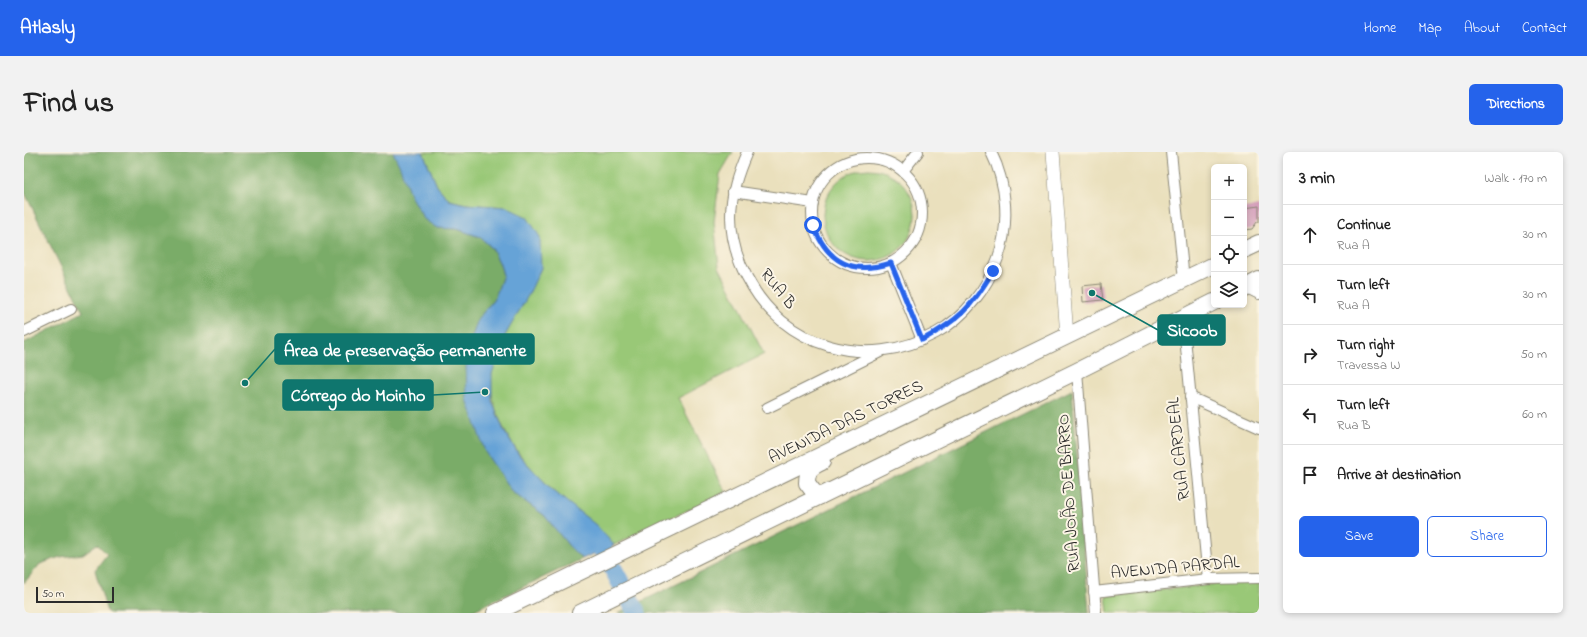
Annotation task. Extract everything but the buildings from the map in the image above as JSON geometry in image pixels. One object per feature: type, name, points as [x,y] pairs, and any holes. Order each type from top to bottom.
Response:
[{"type":"main road","points":[[1247,249],[1259,243]]},
{"type":"main road","name":"AVENIDA DAS TORRES","points":[[495,613],[1211,266]]},
{"type":"main road","points":[[580,613],[1077,371],[1183,316],[1211,303]]},
{"type":"main road","points":[[820,496],[813,491],[807,483],[807,474],[811,467],[903,423],[928,404]]},
{"type":"street","name":"RUA B","points":[[747,152],[739,170],[733,191],[731,217],[734,242],[741,266],[752,289],[768,308],[787,326],[808,338],[832,347],[857,351],[882,351],[903,347],[922,340],[944,328],[964,312],[980,293],[993,271],[1001,247],[1005,222],[1005,197],[999,172],[991,152]]},
{"type":"street","points":[[902,171],[918,152]]},
{"type":"street","points":[[997,152],[999,172]]},
{"type":"street","points":[[1053,152],[1066,336]]},
{"type":"street","points":[[1171,152],[1184,280]]},
{"type":"street","points":[[871,158],[888,162],[902,171],[914,185],[921,202],[922,220],[917,237],[906,252],[891,263],[875,268],[859,268],[843,263],[829,254],[819,241],[813,225],[813,204],[816,192],[825,177],[838,166],[854,160],[871,158]]},
{"type":"street","points":[[733,191],[813,204]]},
{"type":"street","points":[[891,263],[922,340]]},
{"type":"street","points":[[24,332],[71,309]]},
{"type":"street","name":"RUA CARDEAL","points":[[1183,316],[1208,579]]},
{"type":"street","name":"RUA B","points":[[767,408],[882,351]]},
{"type":"street","name":"RUA JOÃO DE BARRO","points":[[1077,371],[1096,613]]},
{"type":"street","points":[[1190,397],[1259,428]]},
{"type":"street","name":"AVENIDA PARDAL","points":[[1094,592],[1208,579],[1259,578]]},
{"type":"green space","points":[[24,152],[393,152],[437,228],[457,229],[480,237],[492,248],[500,264],[503,275],[495,298],[478,319],[472,337],[512,492],[544,515],[569,546],[582,559],[468,613],[110,613],[107,612],[95,570],[107,554],[97,544],[83,554],[60,557],[40,564],[24,583],[24,343],[83,312],[24,191]]},
{"type":"green space","points":[[423,152],[733,152],[720,174],[714,222],[719,267],[764,354],[678,398],[726,492],[614,545],[598,529],[548,486],[533,470],[519,454],[507,435],[498,415],[492,394],[491,384],[492,373],[501,345],[541,268],[506,207],[466,204],[449,200],[437,186]]},
{"type":"green space","points":[[869,169],[887,172],[902,182],[912,197],[915,215],[912,233],[902,248],[887,258],[869,261],[851,258],[836,248],[826,233],[823,215],[826,197],[836,182],[851,172]]},
{"type":"green space","points":[[1072,390],[1089,613],[618,613]]},
{"type":"green space","points":[[1253,580],[1259,581],[1259,613],[1108,613],[1106,596]]},
{"type":"water","points":[[393,152],[423,152],[437,186],[449,200],[466,204],[506,207],[527,217],[540,237],[541,268],[529,294],[503,339],[492,374],[492,401],[504,431],[519,455],[552,490],[596,525],[614,545],[582,559],[569,546],[544,515],[512,492],[485,452],[467,399],[466,366],[472,337],[478,319],[495,298],[503,275],[500,264],[492,248],[480,237],[457,229],[437,228],[424,219],[411,197]]},
{"type":"waterway","points":[[586,531],[599,543],[637,613]]},
{"type":"place","name":"Sicoob","points":[[1092,293]]},
{"type":"place","name":"Área de preservação permanente","points":[[245,383]]},
{"type":"place","name":"Córrego do Moinho","points":[[485,392]]},
{"type":"route","points":[[813,225],[819,241],[829,254],[843,263],[859,268],[875,268],[891,263],[922,340],[944,328],[964,312],[980,293],[993,271]]}]
